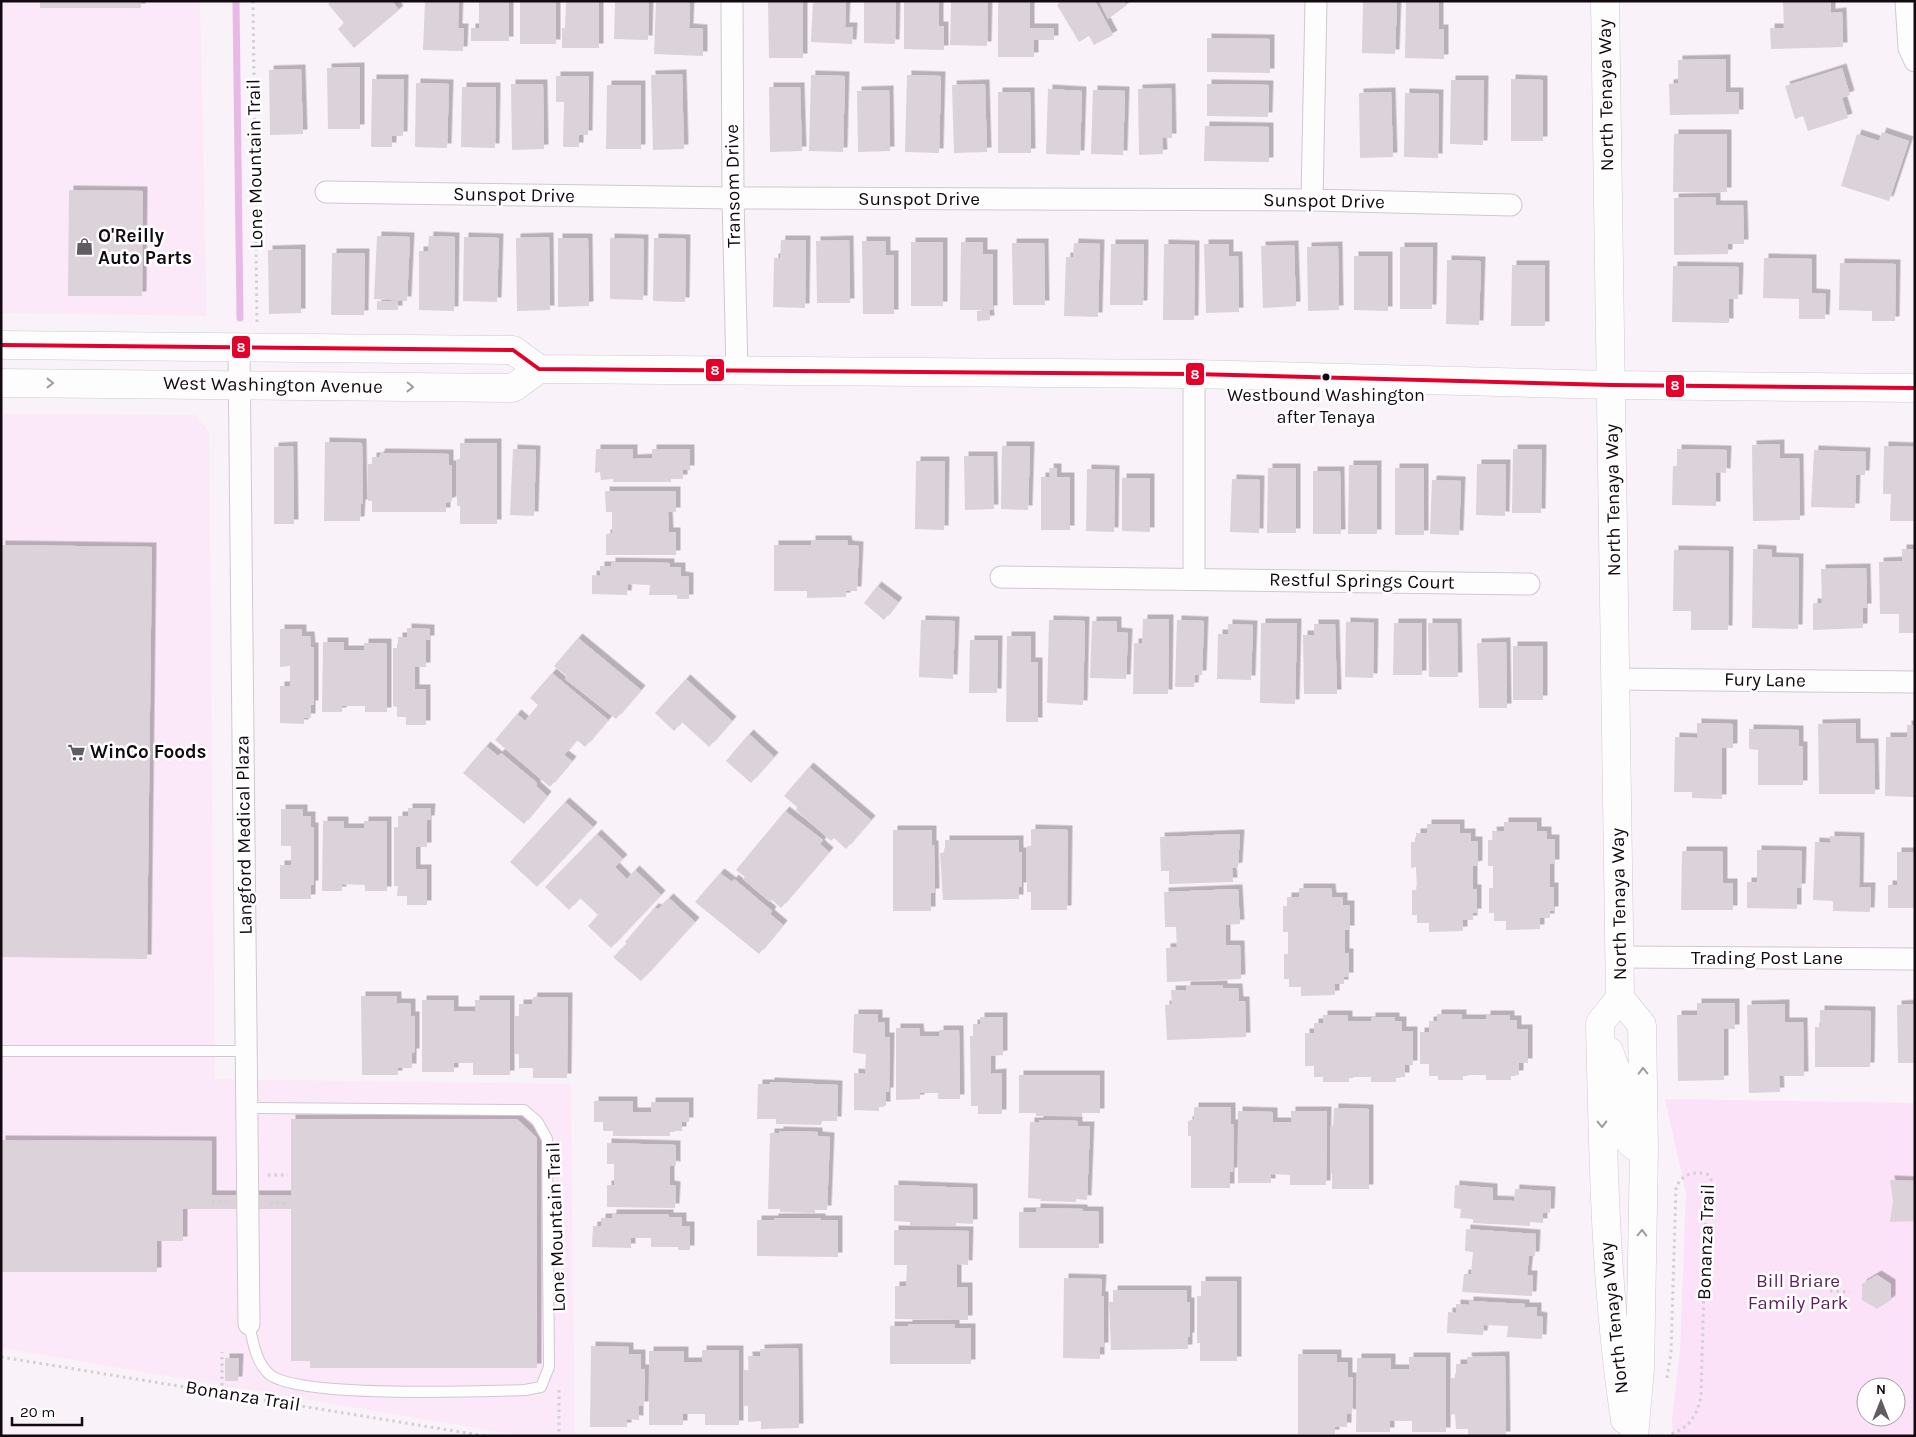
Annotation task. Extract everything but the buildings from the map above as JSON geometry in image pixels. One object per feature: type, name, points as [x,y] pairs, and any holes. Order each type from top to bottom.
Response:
[{"type":"main road","name":"North Tenaya Way","points":[[1604,1],[1620,998],[1600,1023],[1607,1262],[1629,1370],[1634,1436]]},
{"type":"main road","name":"West Washington Avenue","points":[[1,345],[513,350],[539,369],[514,388],[1,383]]},
{"type":"main road","points":[[539,369],[1194,374],[1611,384],[1915,388]]},
{"type":"main road","name":"North Tenaya Way","points":[[1620,998],[1642,1025],[1644,1150],[1640,1318],[1629,1370],[1628,1436]]},
{"type":"main road","points":[[1600,1023],[1621,1089],[1622,1126],[1627,1139],[1634,1148],[1644,1150]]},
{"type":"main road","points":[[1603,1154],[1613,1155],[1619,1160],[1622,1171],[1625,1264],[1640,1318]]},
{"type":"street","name":"Transom Drive","points":[[732,1],[733,198],[737,371]]},
{"type":"street","points":[[1312,200],[1316,1]]},
{"type":"street","points":[[1906,1],[1909,48],[1915,61]]},
{"type":"street","name":"Sunspot Drive","points":[[326,192],[733,198],[1312,200],[1511,205]]},
{"type":"street","name":"Langford Medical Plaza","points":[[239,347],[249,1324]]},
{"type":"street","points":[[1194,374],[1194,579]]},
{"type":"street","name":"Restful Springs Court","points":[[1001,577],[1529,584]]},
{"type":"street","name":"Fury Lane","points":[[1616,679],[1915,682]]},
{"type":"street","name":"Trading Post Lane","points":[[1620,957],[1915,959]]},
{"type":"lane","points":[[1,1051],[246,1051]]},
{"type":"lane","points":[[247,1108],[524,1110],[537,1121],[547,1139],[549,1367],[541,1387],[525,1390],[361,1392],[295,1384],[268,1374],[255,1353],[249,1324]]},
{"type":"path","name":"Lone Mountain Trail","points":[[253,1],[257,327]]},
{"type":"path","name":"Bonanza Trail","points":[[1665,1387],[1671,1353],[1676,1187],[1680,1179],[1687,1174],[1701,1173],[1711,1177],[1712,1186],[1706,1210],[1701,1397],[1698,1410],[1692,1420],[1678,1432],[1670,1434]]},
{"type":"path","points":[[267,1175],[288,1175]]},
{"type":"path","points":[[212,1202],[223,1202]]},
{"type":"path","points":[[267,1203],[288,1203]]},
{"type":"path","points":[[1830,1291],[1850,1292]]},
{"type":"path","points":[[222,1352],[222,1392]]},
{"type":"path","name":"Bonanza Trail","points":[[1,1356],[485,1436]]},
{"type":"path","points":[[559,1389],[559,1436]]},
{"type":"shaded area","points":[[1,1],[200,1],[207,316],[1,313]]},
{"type":"shaded area","points":[[1,414],[196,415],[209,432],[215,1079],[571,1084],[575,1436],[524,1436],[1,1348]]},
{"type":"green space","name":"Bill Briare Family Park","points":[[1665,1099],[1915,1103],[1915,1436],[1673,1436],[1672,1418],[1680,1351],[1686,1193]]},
{"type":"waterway","points":[[236,1],[240,318]]},
{"type":"transit line","name":"8","points":[[1,345],[513,350],[539,369],[1194,374],[1611,385],[1915,388]]},
{"type":"place","name":"O'Reilly Auto Parts","points":[[84,247]]},
{"type":"place","name":"Westbound Washington after Tenaya","points":[[1326,377]]},
{"type":"place","name":"WinCo Foods","points":[[76,752]]}]
